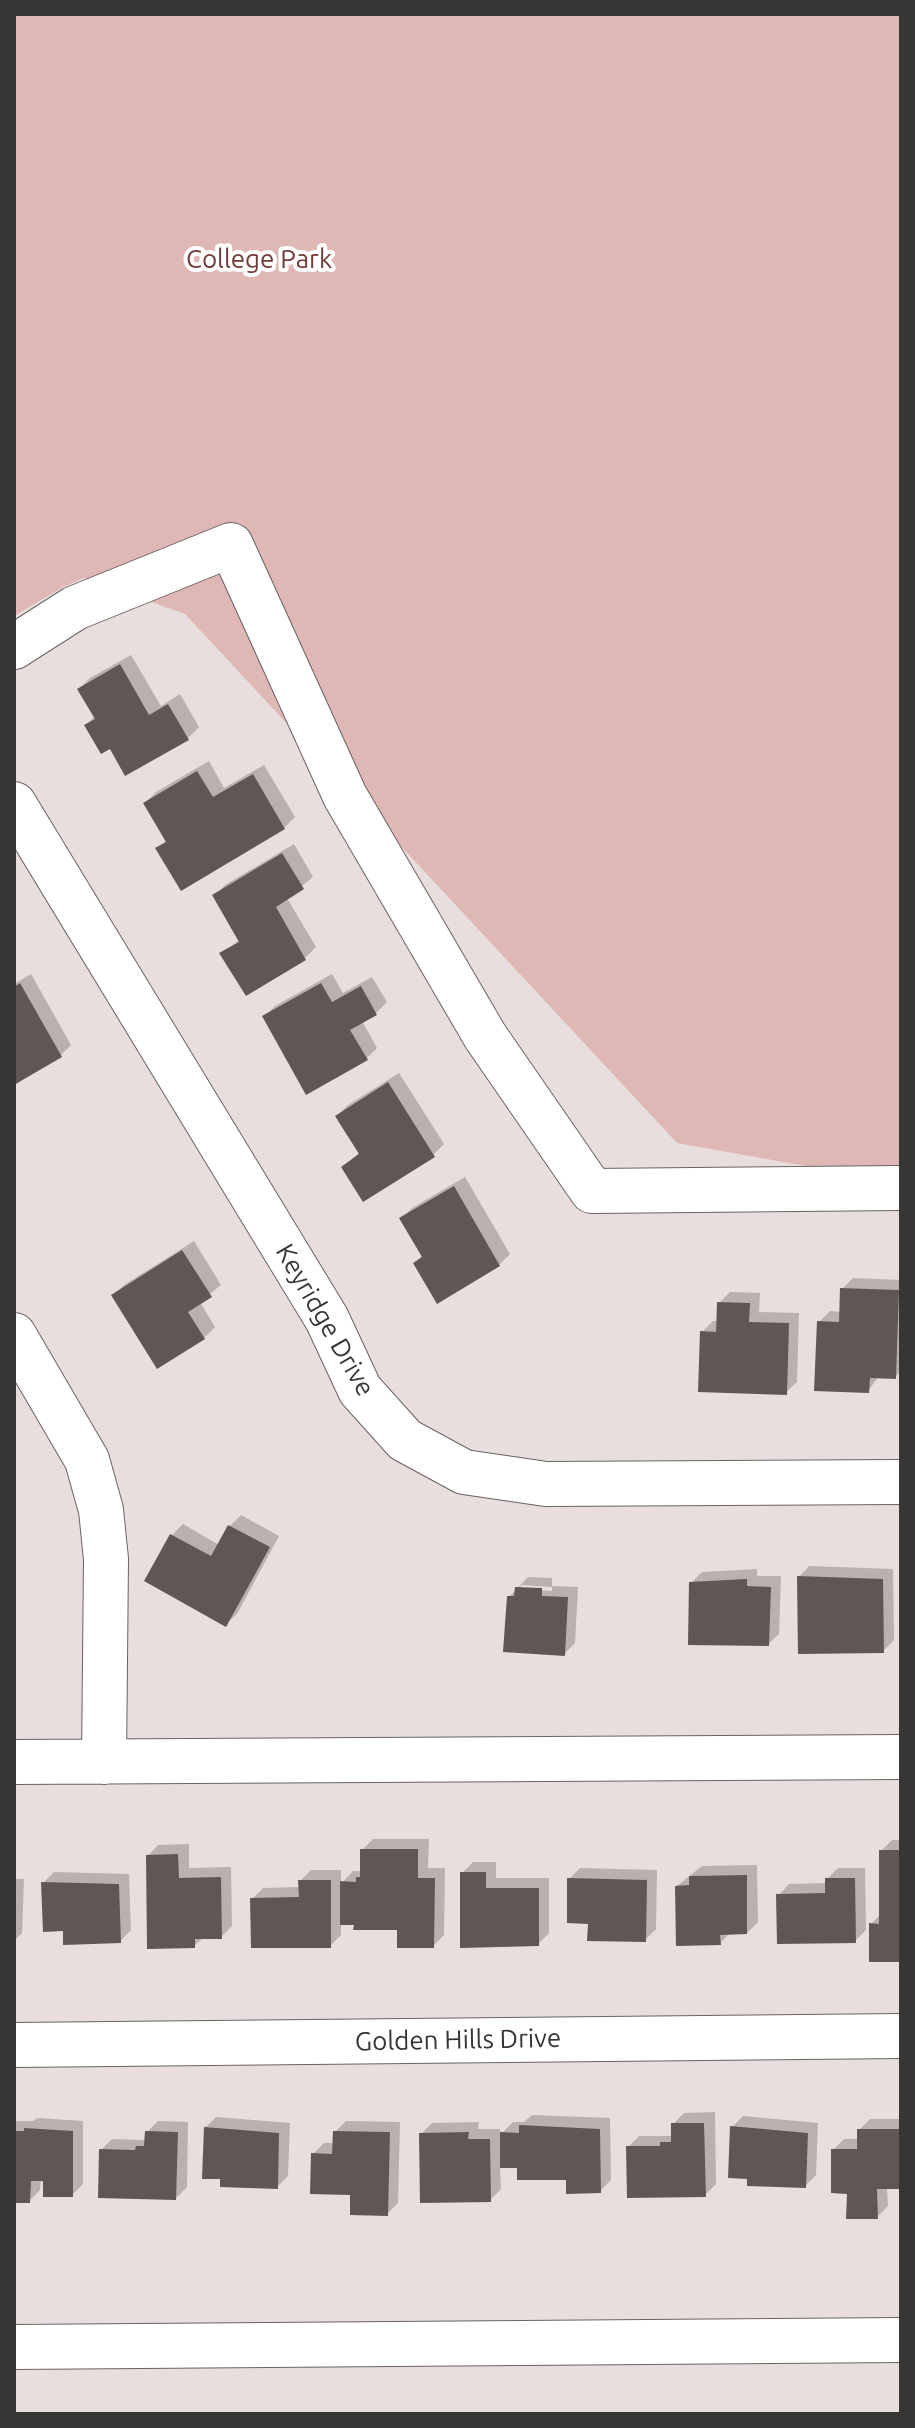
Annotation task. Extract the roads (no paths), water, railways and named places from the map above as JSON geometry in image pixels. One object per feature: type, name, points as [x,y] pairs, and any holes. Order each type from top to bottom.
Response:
[{"type":"street","points":[[14,647],[75,608],[231,545],[345,796],[485,1036],[592,1191],[901,1188]]},
{"type":"street","name":"Keyridge Drive","points":[[14,804],[327,1319],[360,1390],[405,1440],[464,1472],[546,1484],[901,1482]]},
{"type":"street","points":[[14,1335],[87,1460],[101,1510],[106,1559],[104,1762]]},
{"type":"street","points":[[14,1762],[901,1757]]},
{"type":"street","name":"Golden Hills Drive","points":[[14,2045],[901,2036]]},
{"type":"street","points":[[14,2347],[901,2340]]},
{"type":"park label","name":"College Park","points":[[259,259]]}]
